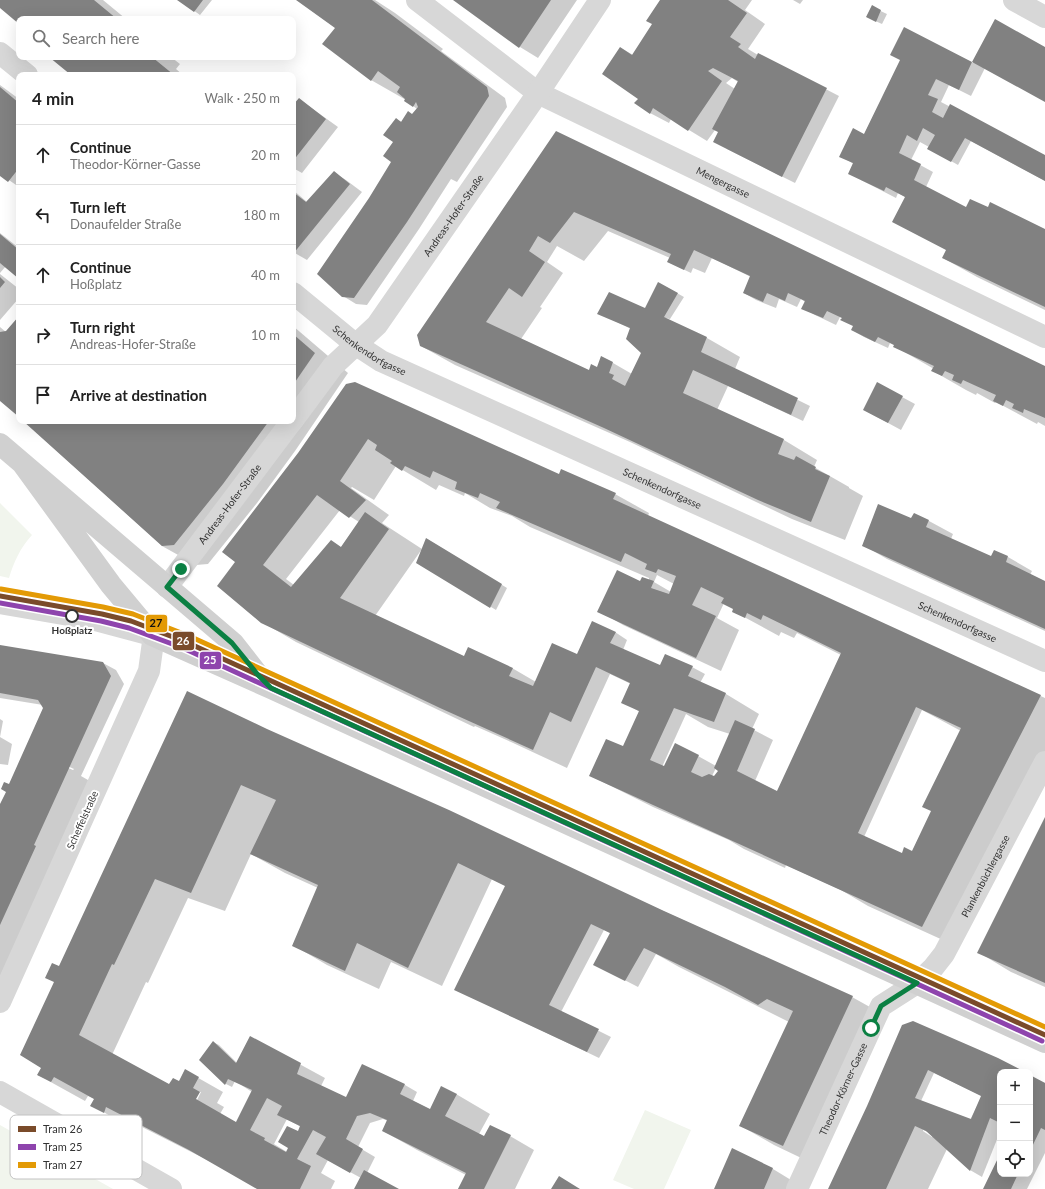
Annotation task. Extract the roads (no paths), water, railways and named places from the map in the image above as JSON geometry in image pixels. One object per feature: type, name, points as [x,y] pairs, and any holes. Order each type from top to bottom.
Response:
[{"type":"main road","points":[[0,444],[232,643],[258,675],[271,688]]},
{"type":"main road","points":[[23,464],[111,585],[152,635],[1045,1042]]},
{"type":"street","name":"Mengergasse","points":[[417,0],[538,93],[1045,336]]},
{"type":"street","name":"Andreas-Hofer-Straße","points":[[296,415],[333,366],[377,325],[538,93],[600,0]]},
{"type":"street","points":[[1014,0],[1045,17]]},
{"type":"street","points":[[0,53],[23,72]]},
{"type":"street","name":"Schenkendorfgasse","points":[[296,295],[355,344],[381,361],[1045,661]]},
{"type":"street","name":"Andreas-Hofer-Straße","points":[[167,587],[289,424]]},
{"type":"street","points":[[0,604],[92,619],[152,635]]},
{"type":"street","name":"Scheffelstraße","points":[[0,1002],[149,671],[153,642],[152,635]]},
{"type":"street","name":"Plankenbüchlergasse","points":[[917,983],[933,968],[944,954],[1045,762]]},
{"type":"street","name":"Theodor-Körner-Gasse","points":[[797,1189],[881,1006],[917,983]]},
{"type":"street","points":[[0,1092],[41,1115]]},
{"type":"street","points":[[142,1173],[171,1189]]},
{"type":"tram line","name":"27","points":[[1,589],[103,607],[133,614],[189,636],[1045,1027]]},
{"type":"tram line","name":"26","points":[[0,596],[102,614],[131,621],[186,642],[1045,1035]]},
{"type":"tram line","name":"25","points":[[0,603],[101,621],[129,628],[183,648],[1042,1041]]},
{"type":"place","name":"Hoßplatz","points":[[72,616]]}]
